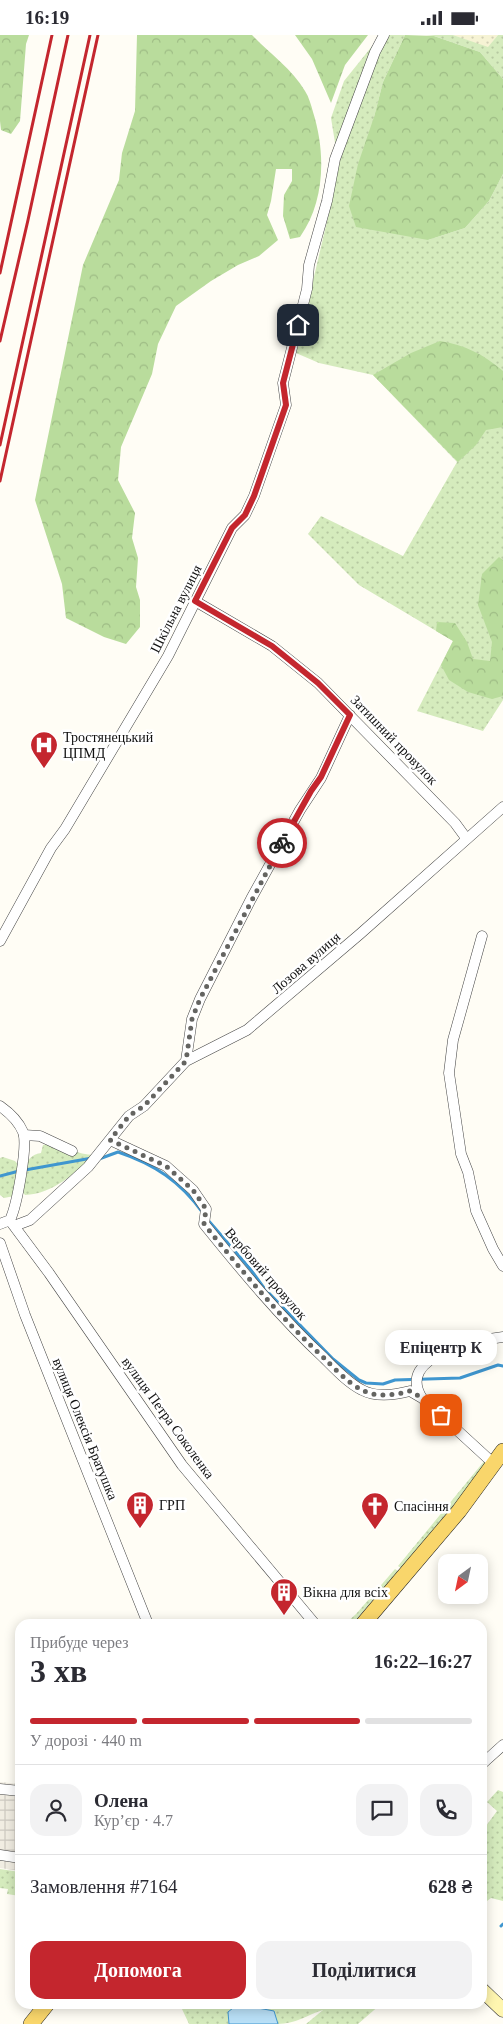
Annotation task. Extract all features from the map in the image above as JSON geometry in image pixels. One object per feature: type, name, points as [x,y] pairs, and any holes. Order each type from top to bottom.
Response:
[{"type":"main road","points":[[367,1619],[459,1511],[503,1451]]},
{"type":"main road","points":[[487,1996],[503,2010]]},
{"type":"main road","points":[[31,2024],[43,2009]]},
{"type":"street","name":"Шкільна вулиця","points":[[0,941],[51,848],[66,829],[168,656],[232,528],[245,515],[254,496],[286,405],[283,383],[306,289],[309,265],[327,201],[335,159],[375,52],[384,35]]},
{"type":"street","name":"Затишний провулок","points":[[195,601],[272,646],[318,683],[455,823],[466,838]]},
{"type":"street","points":[[186,1061],[192,1019],[200,999],[251,899],[300,810],[321,777],[350,715]]},
{"type":"street","name":"Лозова вулиця","points":[[8,1223],[30,1220],[88,1167],[129,1116],[144,1106],[186,1061],[247,1030],[429,874],[466,838],[503,807]]},
{"type":"street","points":[[482,936],[452,1041],[449,1073],[461,1154],[468,1172],[476,1211],[503,1266]]},
{"type":"street","points":[[0,1106],[18,1122],[24,1135],[21,1170],[14,1211],[8,1223]]},
{"type":"street","points":[[24,1135],[40,1135],[72,1151]]},
{"type":"street","name":"Вербовий провулок","points":[[110,1140],[166,1166],[193,1190],[206,1209],[204,1224],[252,1284],[338,1372],[362,1390],[378,1395],[394,1395],[410,1391],[422,1398]]},
{"type":"street","name":"вулиця Петра Соколенка","points":[[8,1223],[49,1273],[182,1465],[311,1619]]},
{"type":"street","name":"вулиця Олексія Братушка","points":[[0,1243],[25,1315],[146,1619]]},
{"type":"street","points":[[494,1464],[422,1398],[417,1390],[417,1380],[424,1364],[456,1347],[503,1337]]},
{"type":"street","points":[[487,1759],[503,1745]]},
{"type":"street","points":[[0,1789],[15,1790]]},
{"type":"street","points":[[0,1855],[15,1857]]},
{"type":"shaded area","points":[[453,35],[498,35],[488,48]]},
{"type":"shaded area","points":[[0,1782],[15,1784],[15,1870],[0,1868]]},
{"type":"green space","points":[[0,35],[29,35],[26,44],[20,121],[11,134],[1,130],[0,121]]},
{"type":"green space","points":[[137,35],[252,35],[287,68],[306,93],[311,104],[320,144],[321,177],[319,193],[308,223],[300,237],[290,239],[283,216],[284,195],[292,181],[292,169],[276,169],[267,215],[278,240],[259,256],[238,265],[211,281],[176,306],[158,344],[152,374],[121,447],[118,480],[135,513],[132,538],[138,558],[136,587],[140,600],[140,627],[126,644],[104,637],[66,618],[62,584],[35,500],[83,265],[119,180],[122,153],[135,111]]},
{"type":"green space","points":[[295,35],[368,35],[345,65],[331,103],[312,59]]},
{"type":"green space","points":[[381,35],[405,35],[383,82],[374,117],[428,240],[465,228],[489,201],[503,174],[503,700],[483,731],[417,711],[453,641],[359,585],[308,534],[321,516],[403,556],[457,462],[373,375],[319,363],[296,353],[329,213],[338,161],[331,118],[344,81]]},
{"type":"green space","points":[[405,35],[434,36],[480,52],[503,79],[503,174],[489,201],[465,228],[428,240],[356,227],[349,206],[358,164],[374,117],[383,82]]},
{"type":"green space","points":[[426,35],[453,35],[488,47],[498,35],[503,35],[503,79],[480,52]]},
{"type":"green space","points":[[440,341],[473,351],[503,371],[503,427],[486,430],[476,445],[458,462],[373,375],[411,353]]},
{"type":"green space","points":[[499,557],[503,560],[503,696],[492,699],[468,692],[449,680],[441,665],[453,641],[436,631],[437,622],[455,623],[467,642],[473,659],[490,661],[492,642],[478,605],[482,574]]},
{"type":"green space","points":[[43,1145],[96,1155],[64,1181],[45,1191],[25,1195],[22,1191],[25,1167],[30,1158],[41,1153]]},
{"type":"green space","points":[[3,1157],[15,1161],[20,1167],[14,1196],[4,1198],[0,1195],[0,1158]]},
{"type":"green space","points":[[485,1460],[487,1462],[458,1500],[401,1568],[398,1566]]},
{"type":"green space","points":[[395,1569],[398,1571],[356,1619],[350,1619]]},
{"type":"green space","points":[[498,1790],[503,1792],[503,1901],[491,1898],[487,1901],[487,1825],[497,1811],[487,1802]]},
{"type":"green space","points":[[0,1869],[15,1871],[15,1895],[7,1894],[8,1889],[0,1888]]},
{"type":"green space","points":[[182,2009],[232,2009],[228,2017],[229,2024],[189,2024]]},
{"type":"green space","points":[[263,2009],[375,2009],[358,2024],[306,2024],[323,2010],[295,2021],[278,2024],[274,2011]]},
{"type":"water","points":[[232,2009],[274,2011],[278,2024],[229,2024],[228,2012]]},
{"type":"waterway","points":[[99,1159],[118,1152],[155,1168],[185,1192],[203,1213]]},
{"type":"waterway","points":[[25,1170],[92,1158]]},
{"type":"waterway","points":[[0,1176],[19,1171]]},
{"type":"waterway","points":[[208,1220],[264,1288],[333,1359],[359,1380],[366,1383],[383,1384],[395,1380],[460,1378],[498,1365],[503,1366]]},
{"type":"railway","points":[[0,273],[52,35]]},
{"type":"railway","points":[[0,341],[68,35]]},
{"type":"railway","points":[[0,445],[90,35]]},
{"type":"railway","points":[[0,481],[98,35]]},
{"type":"way so far","points":[[282,843],[224,950],[200,999],[192,1019],[186,1061],[144,1106],[129,1116],[110,1140],[125,1145],[166,1166],[193,1190],[206,1209],[204,1224],[252,1284],[338,1372],[362,1390],[378,1395],[394,1395],[410,1391],[422,1398],[441,1415]]},
{"type":"place","name":"Тростянецький ЦПМД","points":[[44,769]]},
{"type":"place","name":"Епіцентр К","points":[[441,1415]]},
{"type":"place","name":"ГРП","points":[[140,1529]]},
{"type":"place","name":"Спасіння","points":[[375,1530]]},
{"type":"place","name":"Вікна для всіх","points":[[284,1616]]},
{"type":"route","points":[[282,843],[321,777],[350,715],[318,683],[272,646],[195,601],[232,528],[245,515],[254,496],[286,405],[283,383],[298,325]]}]
